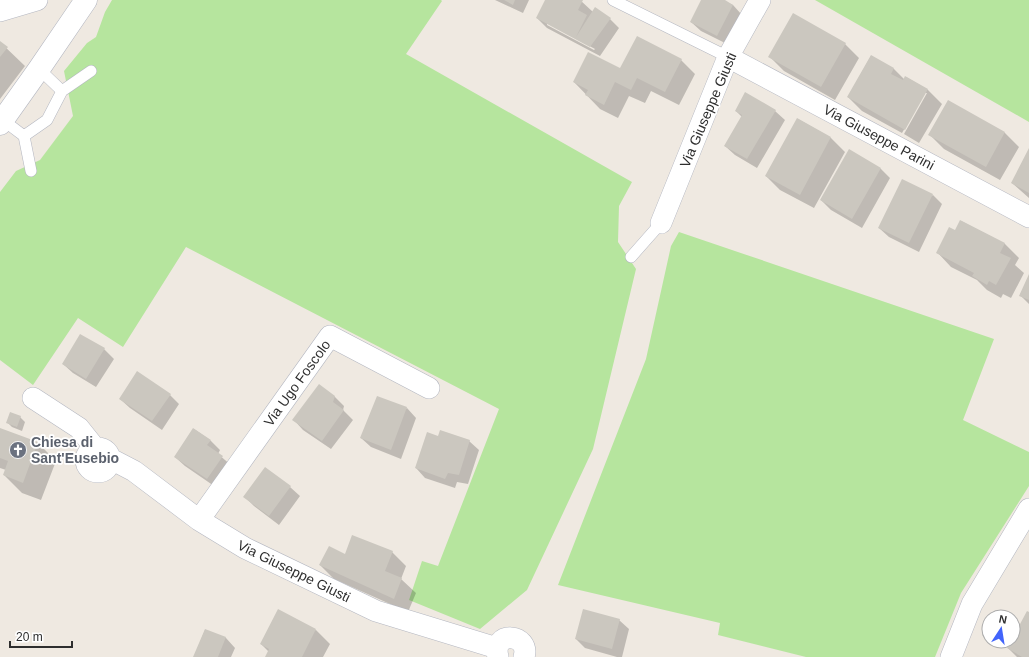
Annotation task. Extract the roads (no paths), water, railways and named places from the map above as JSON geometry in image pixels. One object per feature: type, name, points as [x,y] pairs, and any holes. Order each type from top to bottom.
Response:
[{"type":"street","points":[[0,11],[37,0]]},
{"type":"street","points":[[1,122],[86,0]]},
{"type":"street","name":"Via Giuseppe Giusti","points":[[662,223],[728,57],[760,0]]},
{"type":"street","name":"Via Giuseppe Parini","points":[[728,57],[1029,217]]},
{"type":"street","name":"Via Ugo Foscolo","points":[[199,520],[330,336],[429,388]]},
{"type":"street","name":"Via Giuseppe Giusti","points":[[33,398],[79,428],[102,453],[134,471],[199,520],[245,548],[376,611],[497,652],[500,642],[504,639],[512,637],[519,640],[524,646],[524,657]]},
{"type":"street","points":[[951,657],[972,604],[1029,509]]},
{"type":"lane","points":[[613,0],[728,57]]},
{"type":"lane","points":[[39,69],[62,91]]},
{"type":"lane","points":[[24,136],[47,120],[62,91],[91,71]]},
{"type":"lane","points":[[1,122],[24,136],[31,171]]},
{"type":"lane","points":[[631,257],[662,223]]},
{"type":"place","name":"Chiesa di Sant'Eusebio","points":[[18,450]]}]
